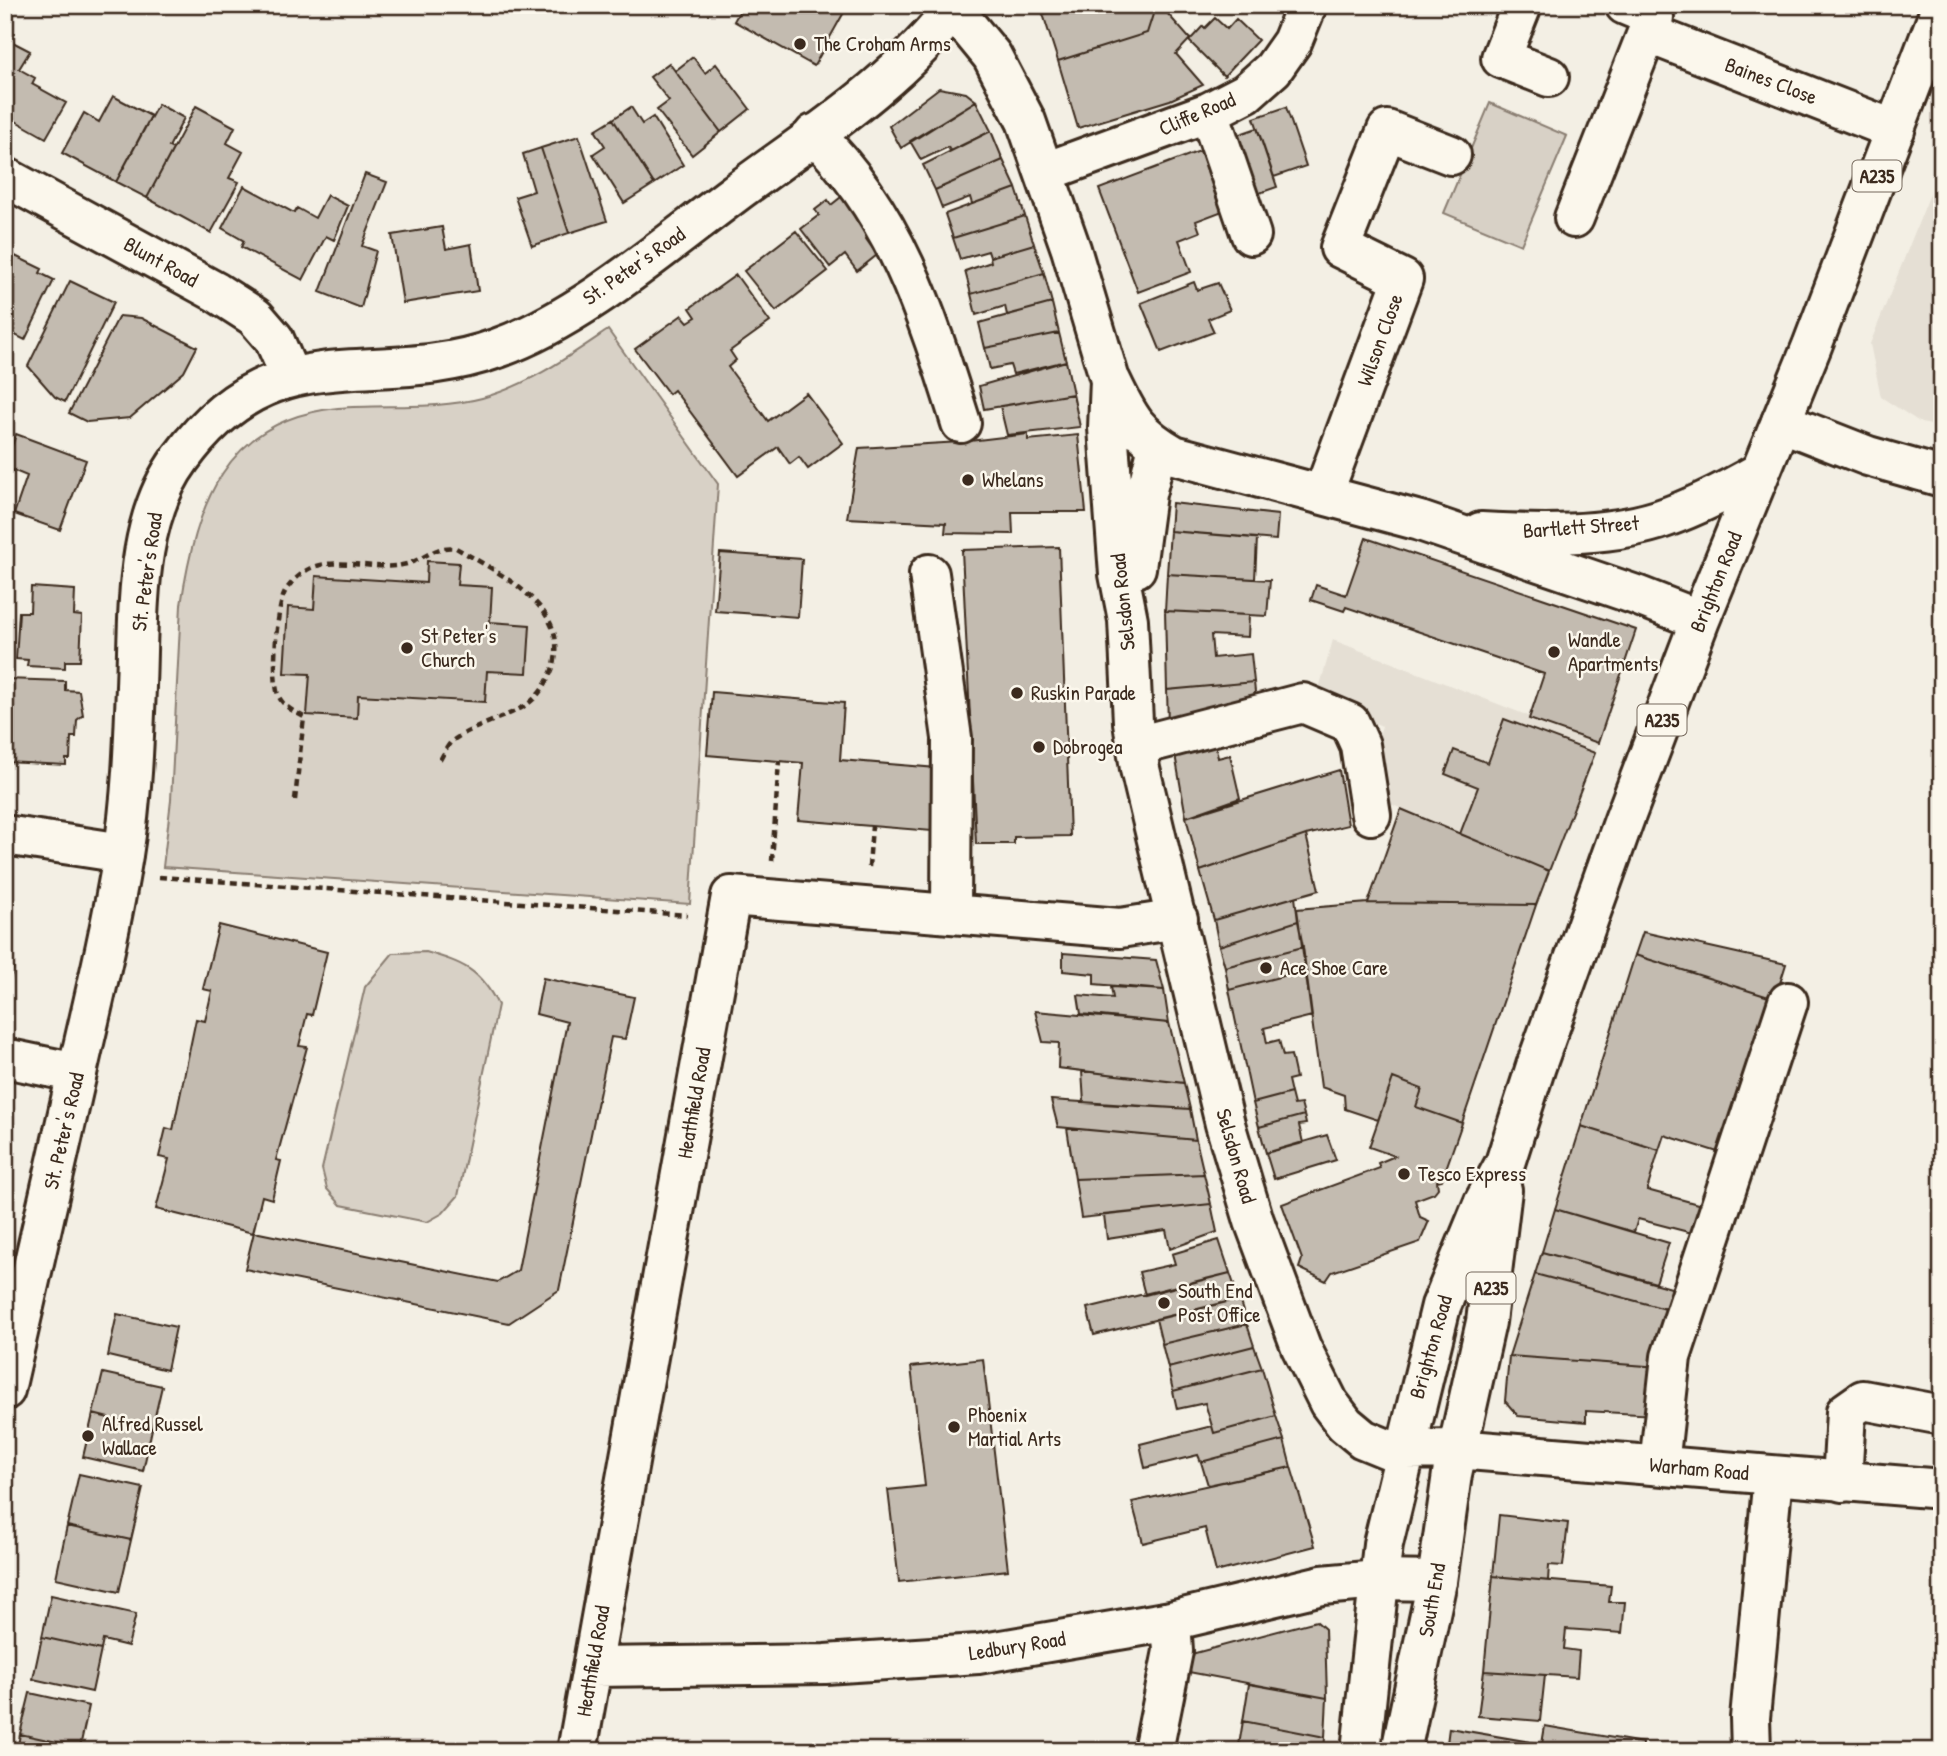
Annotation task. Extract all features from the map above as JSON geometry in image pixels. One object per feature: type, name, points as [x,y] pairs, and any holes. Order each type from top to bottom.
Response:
[{"type":"main road","name":"Cliffe Road","points":[[1045,172],[1209,112],[1246,93],[1273,69],[1292,42],[1307,5]]},
{"type":"main road","points":[[1522,5],[1501,58],[1549,77]]},
{"type":"main road","name":"Brighton Road","points":[[1457,1449],[1486,1322],[1506,1163],[1536,1066],[1624,820],[1700,620],[1781,422],[1942,5]]},
{"type":"main road","name":"St. Peter's Road","points":[[5,1390],[77,1073],[123,853],[134,744],[142,582],[149,530],[158,500],[180,458],[212,423],[252,392],[290,376],[455,360],[516,341],[590,298],[814,134],[909,59],[953,6]]},
{"type":"main road","name":"Selsdon Road","points":[[953,6],[982,41],[1012,89],[1045,172],[1110,380],[1108,428],[1119,574],[1128,620],[1136,746],[1153,834],[1178,919],[1228,1135],[1254,1221],[1301,1347],[1329,1403],[1345,1424],[1363,1439],[1381,1448],[1408,1434]]},
{"type":"main road","name":"Baines Close","points":[[1574,218],[1636,19],[1895,130]]},
{"type":"main road","points":[[1209,112],[1251,235]]},
{"type":"main road","name":"Wilson Close","points":[[1323,494],[1403,279],[1340,248],[1387,130],[1451,155]]},
{"type":"main road","points":[[814,134],[837,156],[888,227],[926,311],[961,423]]},
{"type":"main road","name":"Blunt Road","points":[[5,177],[216,292],[255,317],[274,339],[290,376]]},
{"type":"main road","name":"Bartlett Street","points":[[1110,380],[1134,426],[1158,446],[1174,455],[1434,526],[1636,595],[1700,620]]},
{"type":"main road","points":[[1781,422],[1868,456],[1942,477]]},
{"type":"main road","points":[[1128,620],[1147,485],[1158,446]]},
{"type":"main road","name":"Bartlett Street","points":[[1434,526],[1517,532],[1636,525],[1708,501],[1760,472]]},
{"type":"main road","points":[[929,574],[952,738],[951,914]]},
{"type":"main road","points":[[1136,746],[1303,703],[1350,723],[1360,745],[1371,815]]},
{"type":"main road","points":[[5,835],[123,853]]},
{"type":"main road","name":"Heathfield Road","points":[[577,1751],[732,895],[1120,928],[1178,919]]},
{"type":"main road","points":[[1660,1465],[1671,1357],[1788,1002]]},
{"type":"main road","points":[[5,1058],[77,1073]]},
{"type":"main road","name":"Brighton Road","points":[[1408,1434],[1447,1290],[1484,1202],[1506,1163]]},
{"type":"main road","points":[[1842,1482],[1846,1412],[1863,1400],[1942,1415]]},
{"type":"main road","name":"Warham Road","points":[[1408,1434],[1457,1449],[1942,1489]]},
{"type":"main road","name":"A235","points":[[1362,1751],[1378,1580],[1390,1508],[1408,1434]]},
{"type":"main road","name":"South End","points":[[1401,1751],[1437,1581],[1457,1449]]},
{"type":"main road","points":[[1751,1751],[1750,1717],[1773,1476]]},
{"type":"main road","name":"Ledbury Road","points":[[593,1667],[825,1664],[978,1654],[1171,1621],[1322,1585],[1378,1580],[1437,1581]]},
{"type":"main road","points":[[1153,1751],[1173,1651],[1171,1621]]},
{"type":"path","points":[[295,800],[304,717],[280,699],[275,687],[279,609],[284,593],[293,581],[307,570],[323,564],[404,565],[445,546],[456,548],[533,599],[555,629],[554,664],[540,694],[525,706],[451,742],[440,760]]},
{"type":"path","points":[[769,899],[779,761]]},
{"type":"path","points":[[157,876],[727,918]]},
{"type":"shaded area","points":[[1490,103],[1567,136],[1521,245],[1444,213]]},
{"type":"shaded area","points":[[1942,164],[1942,427],[1921,423],[1881,397],[1870,344]]},
{"type":"shaded area","points":[[608,330],[718,484],[690,904],[163,867],[171,800],[181,605],[187,569],[207,502],[222,474],[242,449],[267,430],[299,416],[338,408],[447,404],[482,398],[516,386],[548,369]]},
{"type":"shaded area","points":[[1333,640],[1598,743],[1549,871],[1381,800],[1374,750],[1382,726],[1316,699]]},
{"type":"shaded area","points":[[426,952],[469,969],[484,983],[498,1005],[458,1196],[443,1213],[427,1222],[341,1205],[327,1189],[322,1169],[365,987],[393,953]]},
{"type":"building","name":"The Croham Arms","points":[[743,5],[847,7],[814,66],[734,21]]},
{"type":"building","points":[[1073,5],[1156,5],[1147,33],[1058,61],[1043,14]]},
{"type":"building","points":[[1156,5],[1160,5],[1190,39],[1176,54],[1203,85],[1170,100],[1078,128],[1058,61],[1147,33]]},
{"type":"building","points":[[1215,18],[1227,29],[1236,19],[1258,40],[1224,76],[1189,41]]},
{"type":"building","points":[[5,38],[30,51],[19,69],[35,78],[32,84],[66,103],[46,138],[5,115]]},
{"type":"building","points":[[693,57],[705,73],[716,64],[750,109],[721,132],[675,71]]},
{"type":"building","points":[[669,63],[721,132],[692,155],[657,110],[669,101],[650,77]]},
{"type":"building","points":[[939,88],[966,93],[976,101],[901,148],[889,126]]},
{"type":"building","points":[[113,96],[151,116],[116,182],[62,153],[84,113],[99,122]]},
{"type":"building","points":[[976,101],[991,131],[950,151],[948,147],[921,160],[910,141]]},
{"type":"building","points":[[158,104],[184,118],[169,147],[173,149],[147,198],[116,182]]},
{"type":"building","points":[[196,106],[235,127],[227,143],[243,152],[229,178],[239,182],[211,233],[147,198]]},
{"type":"building","points":[[631,107],[642,124],[653,117],[683,165],[654,184],[613,119]]},
{"type":"building","points":[[1286,107],[1306,166],[1274,177],[1254,118]]},
{"type":"building","points":[[613,119],[654,184],[624,203],[593,154],[605,146],[595,130]]},
{"type":"building","points":[[1257,128],[1277,187],[1245,198],[1225,139]]},
{"type":"building","points":[[991,131],[1003,160],[935,190],[923,165]]},
{"type":"building","points":[[579,136],[607,221],[569,233],[541,148]]},
{"type":"building","points":[[541,148],[569,233],[532,246],[515,197],[534,191],[523,154]]},
{"type":"building","points":[[1205,149],[1228,209],[1196,221],[1200,232],[1179,240],[1191,272],[1138,292],[1099,189]]},
{"type":"building","points":[[1003,160],[1016,188],[972,204],[970,197],[942,208],[935,190]]},
{"type":"building","points":[[365,174],[387,182],[362,246],[376,251],[361,308],[320,292]]},
{"type":"building","points":[[244,186],[294,213],[297,208],[315,218],[327,195],[348,206],[334,240],[326,236],[303,280],[241,247],[244,241],[222,228]]},
{"type":"building","points":[[1016,188],[1025,216],[953,238],[945,214]]},
{"type":"building","points":[[850,190],[880,228],[866,239],[877,255],[857,271],[845,255],[830,267],[801,229],[819,215],[815,210],[828,200],[831,205]]},
{"type":"building","points":[[1025,216],[1034,244],[990,257],[988,251],[960,259],[953,238]]},
{"type":"building","points":[[442,227],[446,249],[471,244],[478,291],[403,303],[392,235]]},
{"type":"building","points":[[796,231],[828,271],[776,311],[744,271]]},
{"type":"building","points":[[5,242],[13,246],[5,260]]},
{"type":"building","points":[[1034,244],[1044,273],[971,294],[965,271],[991,262],[990,257]]},
{"type":"building","points":[[13,255],[42,269],[40,273],[54,280],[25,340],[5,330],[5,272]]},
{"type":"building","points":[[1044,273],[1052,303],[1007,315],[1005,306],[976,315],[971,294]]},
{"type":"building","points":[[736,275],[770,322],[730,351],[736,360],[728,367],[768,421],[806,393],[843,443],[808,469],[799,457],[790,464],[778,447],[738,476],[674,390],[669,394],[635,349],[682,315],[688,322],[696,317],[690,308]]},
{"type":"building","points":[[70,281],[114,302],[65,402],[55,397],[28,366]]},
{"type":"building","points":[[1194,282],[1197,290],[1218,283],[1230,310],[1208,319],[1214,332],[1161,352],[1141,303]]},
{"type":"building","points":[[1052,303],[1059,333],[985,348],[979,323]]},
{"type":"building","points":[[119,316],[141,318],[197,347],[184,372],[130,418],[87,422],[69,413]]},
{"type":"building","points":[[1059,333],[1066,361],[1013,374],[1010,365],[990,369],[985,348]]},
{"type":"building","points":[[1066,361],[1073,394],[984,409],[979,386]]},
{"type":"building","points":[[1073,394],[1080,427],[1007,435],[1000,406]]},
{"type":"building","points":[[16,434],[86,460],[60,530],[14,514],[27,476],[5,467]]},
{"type":"building","name":"Whelans","points":[[1028,434],[1028,440],[1078,435],[1086,512],[1012,512],[1013,534],[945,533],[946,523],[847,518],[859,448],[961,442]]},
{"type":"building","points":[[1172,503],[1278,515],[1276,540],[1170,531]]},
{"type":"building","points":[[1170,531],[1257,538],[1255,579],[1167,574]]},
{"type":"building","name":"Wandle Apartments","points":[[1366,538],[1636,630],[1598,743],[1529,719],[1544,674],[1346,607],[1344,611],[1311,600],[1316,585],[1346,595]]},
{"type":"building","name":"Ruskin Parade","points":[[1059,547],[1070,836],[1014,837],[1014,844],[976,844],[962,550]]},
{"type":"building","points":[[720,553],[802,559],[798,617],[715,611]]},
{"type":"building","name":"St Peter's Church","points":[[427,561],[459,563],[457,585],[492,587],[490,622],[530,625],[527,673],[487,671],[485,702],[358,695],[357,718],[307,715],[310,674],[284,673],[288,607],[314,609],[316,576],[426,583]]},
{"type":"building","points":[[1167,574],[1270,580],[1267,616],[1165,611]]},
{"type":"building","points":[[31,587],[75,590],[74,615],[82,616],[80,661],[65,661],[65,668],[27,666],[28,660],[16,659],[19,612],[30,612]]},
{"type":"building","points":[[1165,611],[1249,615],[1248,637],[1211,635],[1213,658],[1251,654],[1254,682],[1167,690]]},
{"type":"building","points":[[5,679],[65,681],[65,690],[79,691],[83,715],[77,720],[76,737],[71,737],[70,759],[66,759],[66,765],[5,762]]},
{"type":"building","points":[[1254,682],[1256,702],[1168,724],[1167,690]]},
{"type":"building","points":[[712,692],[844,703],[840,760],[937,768],[932,831],[798,820],[803,763],[707,755]]},
{"type":"building","points":[[1504,719],[1595,753],[1549,871],[1460,834],[1478,787],[1445,774],[1454,750],[1488,763]]},
{"type":"building","points":[[1213,734],[1218,758],[1230,755],[1240,798],[1186,817],[1173,743]]},
{"type":"building","points":[[1339,770],[1348,825],[1306,835],[1200,871],[1186,817]]},
{"type":"building","points":[[1401,809],[1549,871],[1536,905],[1368,903]]},
{"type":"building","points":[[1306,835],[1319,890],[1214,920],[1200,871]]},
{"type":"building","points":[[1295,897],[1298,921],[1219,946],[1214,920]]},
{"type":"building","points":[[1368,903],[1536,905],[1462,1123],[1416,1107],[1422,1089],[1393,1078],[1378,1120],[1345,1109],[1344,1095],[1321,1087],[1297,909]]},
{"type":"building","points":[[1298,921],[1303,947],[1225,967],[1219,946]]},
{"type":"building","points":[[219,925],[327,952],[312,1015],[307,1014],[299,1046],[307,1047],[276,1160],[281,1161],[272,1199],[262,1196],[253,1233],[156,1209],[169,1159],[159,1157],[166,1128],[173,1130],[196,1019],[205,1021],[212,991],[203,989]]},
{"type":"building","points":[[1643,932],[1786,964],[1775,999],[1635,955]]},
{"type":"building","name":"Ace Shoe Care","points":[[1303,947],[1306,970],[1229,990],[1225,967]]},
{"type":"building","points":[[1063,953],[1156,960],[1164,990],[1094,984],[1094,974],[1063,971]]},
{"type":"building","points":[[1635,955],[1775,999],[1727,1155],[1664,1135],[1659,1150],[1581,1126]]},
{"type":"building","points":[[5,967],[13,968],[5,1001]]},
{"type":"building","points":[[1306,970],[1312,1016],[1264,1028],[1267,1043],[1279,1040],[1283,1056],[1291,1055],[1296,1078],[1288,1080],[1291,1093],[1253,1103],[1229,990]]},
{"type":"building","points":[[543,978],[634,997],[625,1039],[611,1037],[559,1290],[509,1323],[245,1269],[254,1232],[498,1282],[518,1270],[567,1022],[536,1014]]},
{"type":"building","points":[[1111,987],[1164,990],[1169,1023],[1081,1014],[1078,995],[1113,998]]},
{"type":"building","points":[[1035,1011],[1169,1023],[1184,1083],[1058,1068],[1059,1043],[1043,1042]]},
{"type":"building","points":[[1082,1071],[1184,1083],[1190,1109],[1084,1103]]},
{"type":"building","name":"Tesco Express","points":[[1393,1078],[1422,1089],[1416,1107],[1462,1123],[1442,1180],[1437,1181],[1438,1188],[1434,1193],[1415,1200],[1420,1217],[1429,1221],[1420,1242],[1332,1272],[1326,1281],[1299,1268],[1302,1259],[1282,1204],[1380,1168],[1378,1163],[1395,1156],[1369,1147]]},
{"type":"building","points":[[1291,1093],[1294,1105],[1301,1104],[1304,1115],[1259,1127],[1253,1103]]},
{"type":"building","points":[[1051,1100],[1190,1109],[1196,1140],[1058,1127]]},
{"type":"building","points":[[1304,1115],[1306,1124],[1299,1125],[1303,1143],[1266,1153],[1259,1127]]},
{"type":"building","points":[[1581,1126],[1659,1150],[1647,1190],[1705,1206],[1696,1234],[1638,1219],[1634,1232],[1555,1209]]},
{"type":"building","points":[[1067,1128],[1196,1140],[1204,1174],[1075,1179]]},
{"type":"building","points":[[1327,1135],[1336,1160],[1274,1179],[1266,1153]]},
{"type":"building","points":[[1204,1174],[1211,1204],[1081,1218],[1075,1179]]},
{"type":"building","points":[[1211,1204],[1217,1232],[1170,1249],[1166,1230],[1107,1239],[1104,1215]]},
{"type":"building","points":[[1555,1209],[1669,1243],[1656,1283],[1542,1252]]},
{"type":"building","points":[[1219,1240],[1230,1273],[1145,1295],[1139,1272],[1175,1264],[1172,1254]]},
{"type":"building","points":[[1542,1252],[1682,1291],[1677,1312],[1535,1274]]},
{"type":"building","name":"South End Post Office","points":[[1230,1273],[1239,1299],[1094,1335],[1087,1308]]},
{"type":"building","points":[[1535,1274],[1677,1312],[1660,1367],[1509,1356]]},
{"type":"building","points":[[1239,1299],[1247,1324],[1162,1344],[1156,1319]]},
{"type":"building","points":[[117,1314],[176,1327],[167,1370],[108,1356]]},
{"type":"building","points":[[1247,1324],[1254,1346],[1168,1368],[1162,1344]]},
{"type":"building","points":[[1254,1346],[1262,1368],[1173,1391],[1168,1368]]},
{"type":"building","points":[[1509,1356],[1660,1367],[1655,1415],[1586,1411],[1586,1422],[1518,1416],[1505,1401]]},
{"type":"building","name":"Phoenix Martial Arts","points":[[983,1359],[1008,1570],[899,1582],[888,1490],[925,1486],[911,1367]]},
{"type":"building","points":[[1262,1368],[1276,1416],[1214,1433],[1205,1403],[1177,1409],[1173,1391]]},
{"type":"building","points":[[103,1373],[162,1386],[152,1429],[93,1414]]},
{"type":"building","points":[[93,1414],[152,1429],[143,1471],[83,1457]]},
{"type":"building","points":[[1276,1416],[1284,1440],[1201,1462],[1198,1455],[1145,1468],[1140,1444],[1212,1426],[1214,1433]]},
{"type":"building","points":[[1284,1440],[1291,1467],[1208,1485],[1201,1462]]},
{"type":"building","points":[[1291,1467],[1315,1546],[1216,1572],[1205,1528],[1143,1543],[1132,1502]]},
{"type":"building","points":[[79,1474],[143,1488],[131,1540],[67,1526]]},
{"type":"building","points":[[1499,1515],[1568,1523],[1563,1566],[1549,1565],[1548,1581],[1493,1576]]},
{"type":"building","points":[[67,1526],[131,1540],[119,1592],[56,1578]]},
{"type":"building","points":[[1493,1576],[1611,1586],[1609,1602],[1625,1602],[1622,1633],[1566,1629],[1564,1649],[1579,1651],[1577,1677],[1484,1671]]},
{"type":"building","points":[[51,1595],[136,1614],[128,1646],[103,1640],[101,1650],[42,1637]]},
{"type":"building","points":[[1316,1621],[1325,1629],[1327,1698],[1178,1670],[1180,1657]]},
{"type":"building","points":[[42,1637],[101,1650],[92,1692],[33,1679]]},
{"type":"building","points":[[1484,1671],[1545,1675],[1540,1721],[1478,1716]]},
{"type":"building","points":[[1249,1684],[1327,1698],[1325,1737],[1243,1721]]},
{"type":"building","points":[[30,1693],[89,1706],[80,1747],[20,1734]]},
{"type":"building","points":[[1243,1721],[1325,1737],[1324,1751],[1238,1751]]},
{"type":"building","points":[[1545,1726],[1643,1743],[1642,1751],[1446,1751],[1449,1728],[1542,1744]]},
{"type":"building","points":[[20,1734],[80,1747],[79,1751],[17,1751]]},
{"type":"place","name":"The Croham Arms","points":[[800,44]]},
{"type":"place","name":"Whelans","points":[[968,480]]},
{"type":"place","name":"St Peter's Church","points":[[407,648]]},
{"type":"place","name":"Wandle Apartments","points":[[1554,652]]},
{"type":"place","name":"Ruskin Parade","points":[[1017,693]]},
{"type":"place","name":"Dobrogea","points":[[1039,747]]},
{"type":"place","name":"Ace Shoe Care","points":[[1266,968]]},
{"type":"place","name":"Tesco Express","points":[[1404,1174]]},
{"type":"place","name":"South End Post Office","points":[[1164,1303]]},
{"type":"place","name":"Phoenix Martial Arts","points":[[954,1427]]},
{"type":"place","name":"Alfred Russel Wallace","points":[[88,1436]]}]
